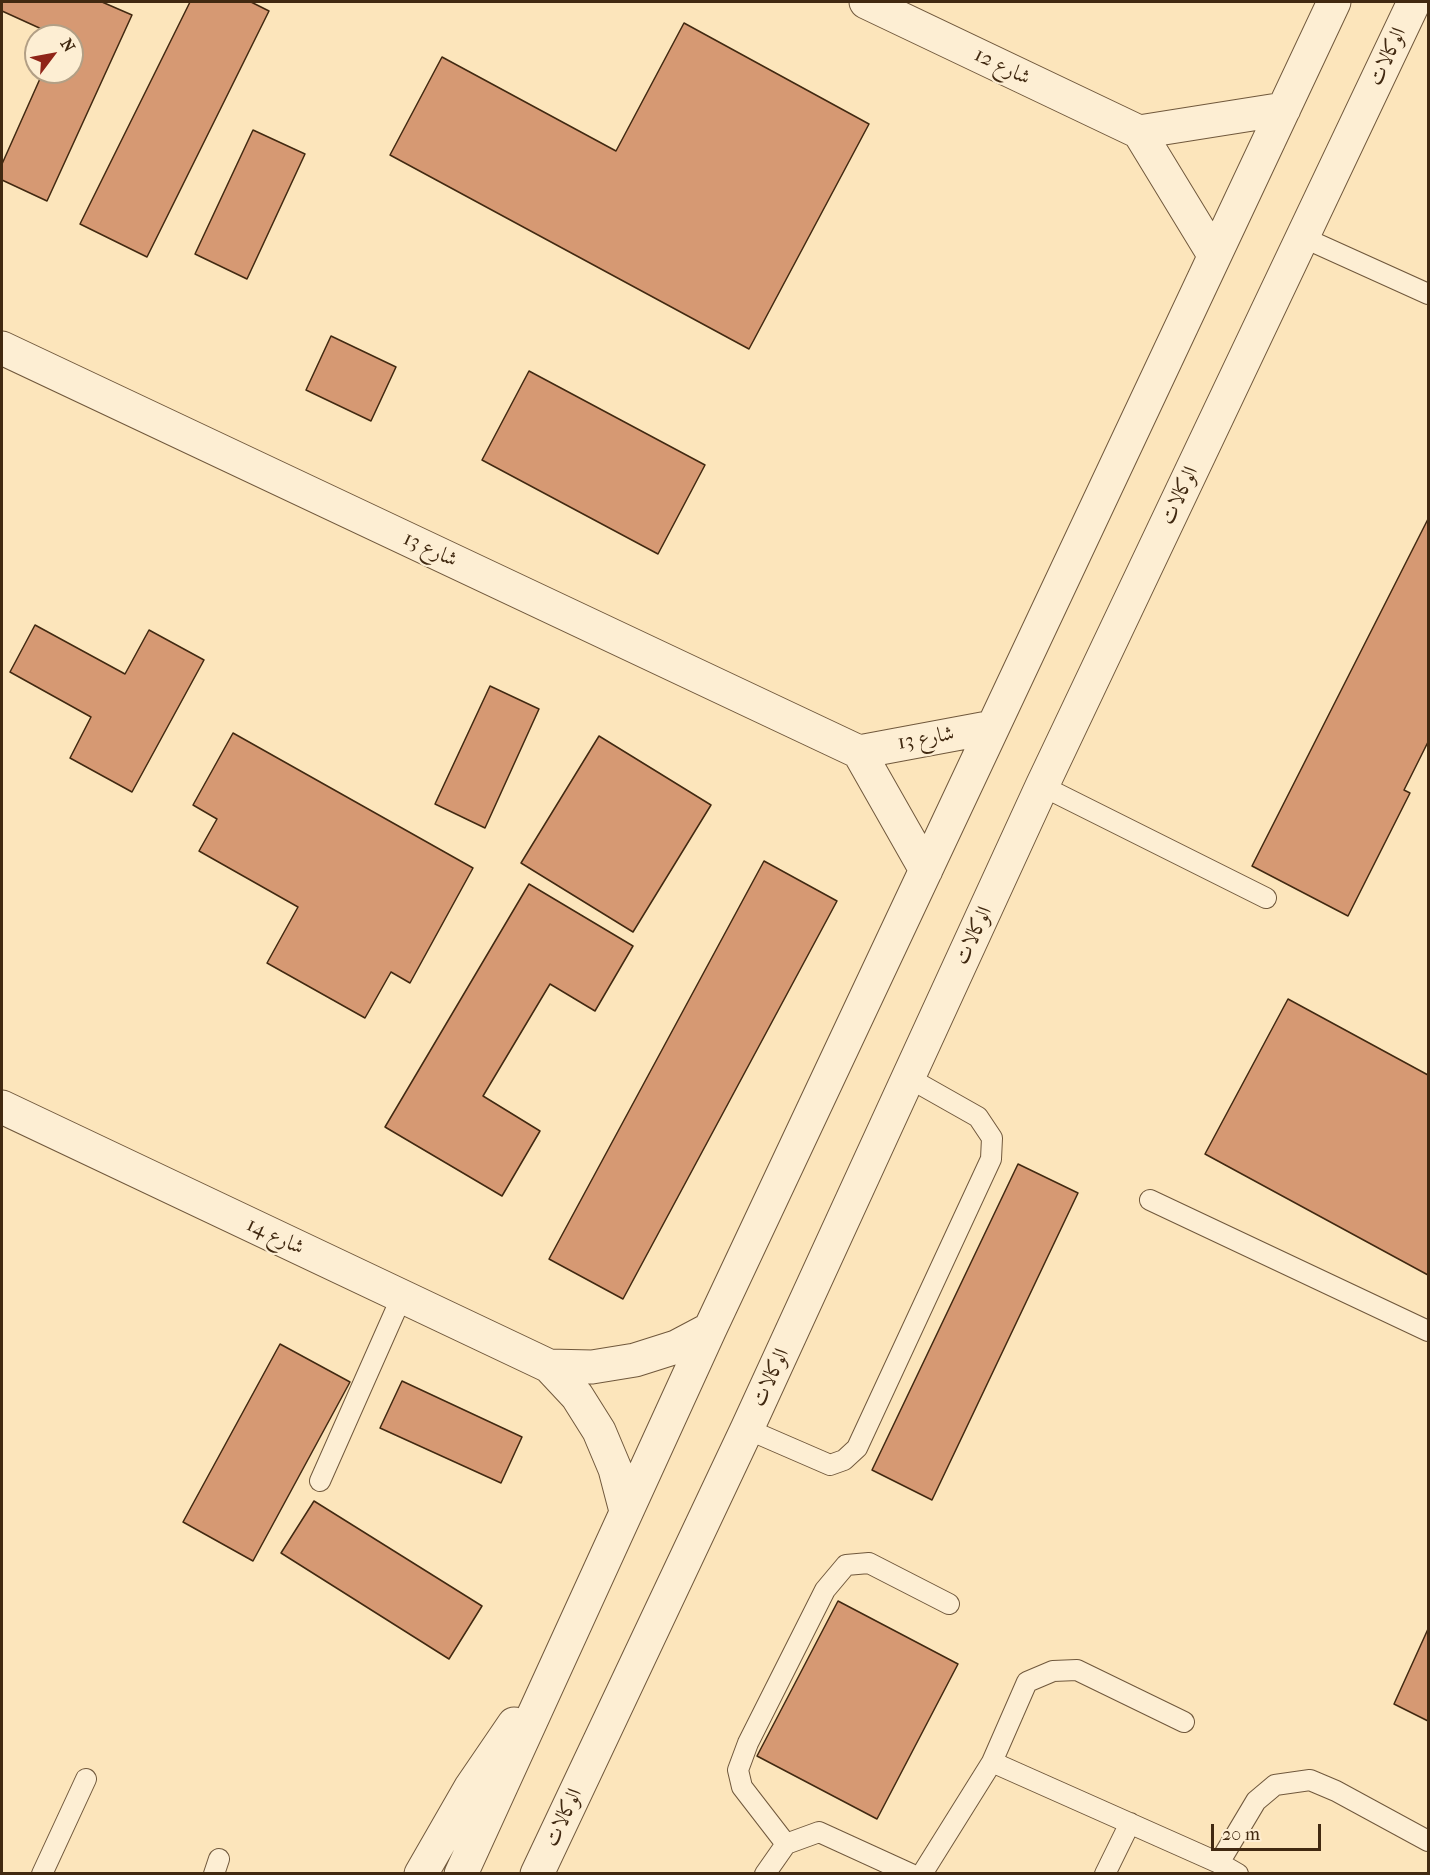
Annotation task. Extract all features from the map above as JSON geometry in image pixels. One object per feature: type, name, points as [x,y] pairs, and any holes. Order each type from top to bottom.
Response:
[{"type":"street","name":"شارع 12","points":[[866,2],[1138,132]]},
{"type":"street","points":[[461,1874],[553,1677],[710,1329],[1334,2]]},
{"type":"street","name":"الوكالات","points":[[537,1874],[747,1429],[1042,786],[1414,2]]},
{"type":"street","points":[[1214,255],[1138,132],[1284,109]]},
{"type":"street","name":"شارع 13","points":[[2,348],[859,752],[993,727]]},
{"type":"street","points":[[859,752],[926,870]]},
{"type":"street","name":"شارع 14","points":[[2,1107],[549,1366],[577,1396],[599,1431],[615,1469],[626,1512]]},
{"type":"street","name":"شارع 14","points":[[549,1366],[592,1367],[635,1360],[676,1347],[710,1329]]},
{"type":"street","points":[[421,1874],[471,1787],[506,1734],[553,1677]]},
{"type":"lane","points":[[1302,237],[1428,294]]},
{"type":"lane","points":[[1042,786],[1266,898]]},
{"type":"lane","points":[[747,1429],[830,1465],[844,1460],[857,1448],[991,1159],[992,1138],[978,1117],[909,1078]]},
{"type":"lane","points":[[1150,1200],[1428,1331]]},
{"type":"lane","points":[[320,1481],[402,1296]]},
{"type":"lane","points":[[786,1844],[742,1787],[738,1770],[748,1743],[825,1590],[846,1565],[869,1563],[950,1604]]},
{"type":"lane","points":[[921,1874],[992,1762],[1027,1682],[1053,1671],[1077,1671],[1184,1722]]},
{"type":"lane","points":[[992,1762],[1239,1874]]},
{"type":"lane","points":[[42,1874],[86,1779]]},
{"type":"lane","points":[[1219,1863],[1256,1801],[1275,1785],[1310,1780],[1336,1791],[1428,1841]]},
{"type":"lane","points":[[1105,1874],[1130,1823]]},
{"type":"lane","points":[[765,1874],[786,1844],[819,1832],[911,1874]]},
{"type":"building","points":[[2,2],[102,2],[132,15],[47,201],[2,180],[2,164],[38,84],[84,84],[84,24],[31,24],[2,11]]},
{"type":"building","points":[[190,2],[251,2],[269,11],[147,257],[80,224]]},
{"type":"building","points":[[684,23],[869,124],[749,349],[390,155],[442,57],[616,151]]},
{"type":"building","points":[[253,130],[305,154],[247,279],[195,254]]},
{"type":"building","points":[[331,336],[396,367],[371,421],[306,390]]},
{"type":"building","points":[[529,371],[705,465],[658,554],[482,460]]},
{"type":"building","points":[[1428,519],[1428,742],[1404,790],[1410,793],[1348,916],[1252,866]]},
{"type":"building","points":[[35,625],[125,674],[149,630],[204,660],[132,792],[70,758],[91,717],[10,672]]},
{"type":"building","points":[[490,686],[539,709],[485,828],[435,804]]},
{"type":"building","points":[[233,733],[473,868],[410,983],[391,972],[365,1018],[267,963],[298,907],[199,851],[217,819],[193,805]]},
{"type":"building","points":[[599,736],[711,805],[633,932],[521,863]]},
{"type":"building","points":[[764,861],[837,901],[623,1299],[549,1259]]},
{"type":"building","points":[[529,884],[633,946],[595,1011],[550,984],[483,1096],[540,1131],[502,1196],[385,1127]]},
{"type":"building","points":[[1288,999],[1428,1075],[1428,1275],[1205,1154]]},
{"type":"building","points":[[1018,1164],[1078,1193],[932,1500],[872,1470]]},
{"type":"building","points":[[280,1344],[350,1382],[253,1561],[183,1522]]},
{"type":"building","points":[[402,1381],[522,1437],[501,1483],[380,1428]]},
{"type":"building","points":[[314,1501],[482,1606],[449,1659],[281,1553]]},
{"type":"building","points":[[838,1601],[958,1664],[877,1819],[757,1756]]},
{"type":"building","points":[[1428,1629],[1428,1721],[1394,1704]]}]
